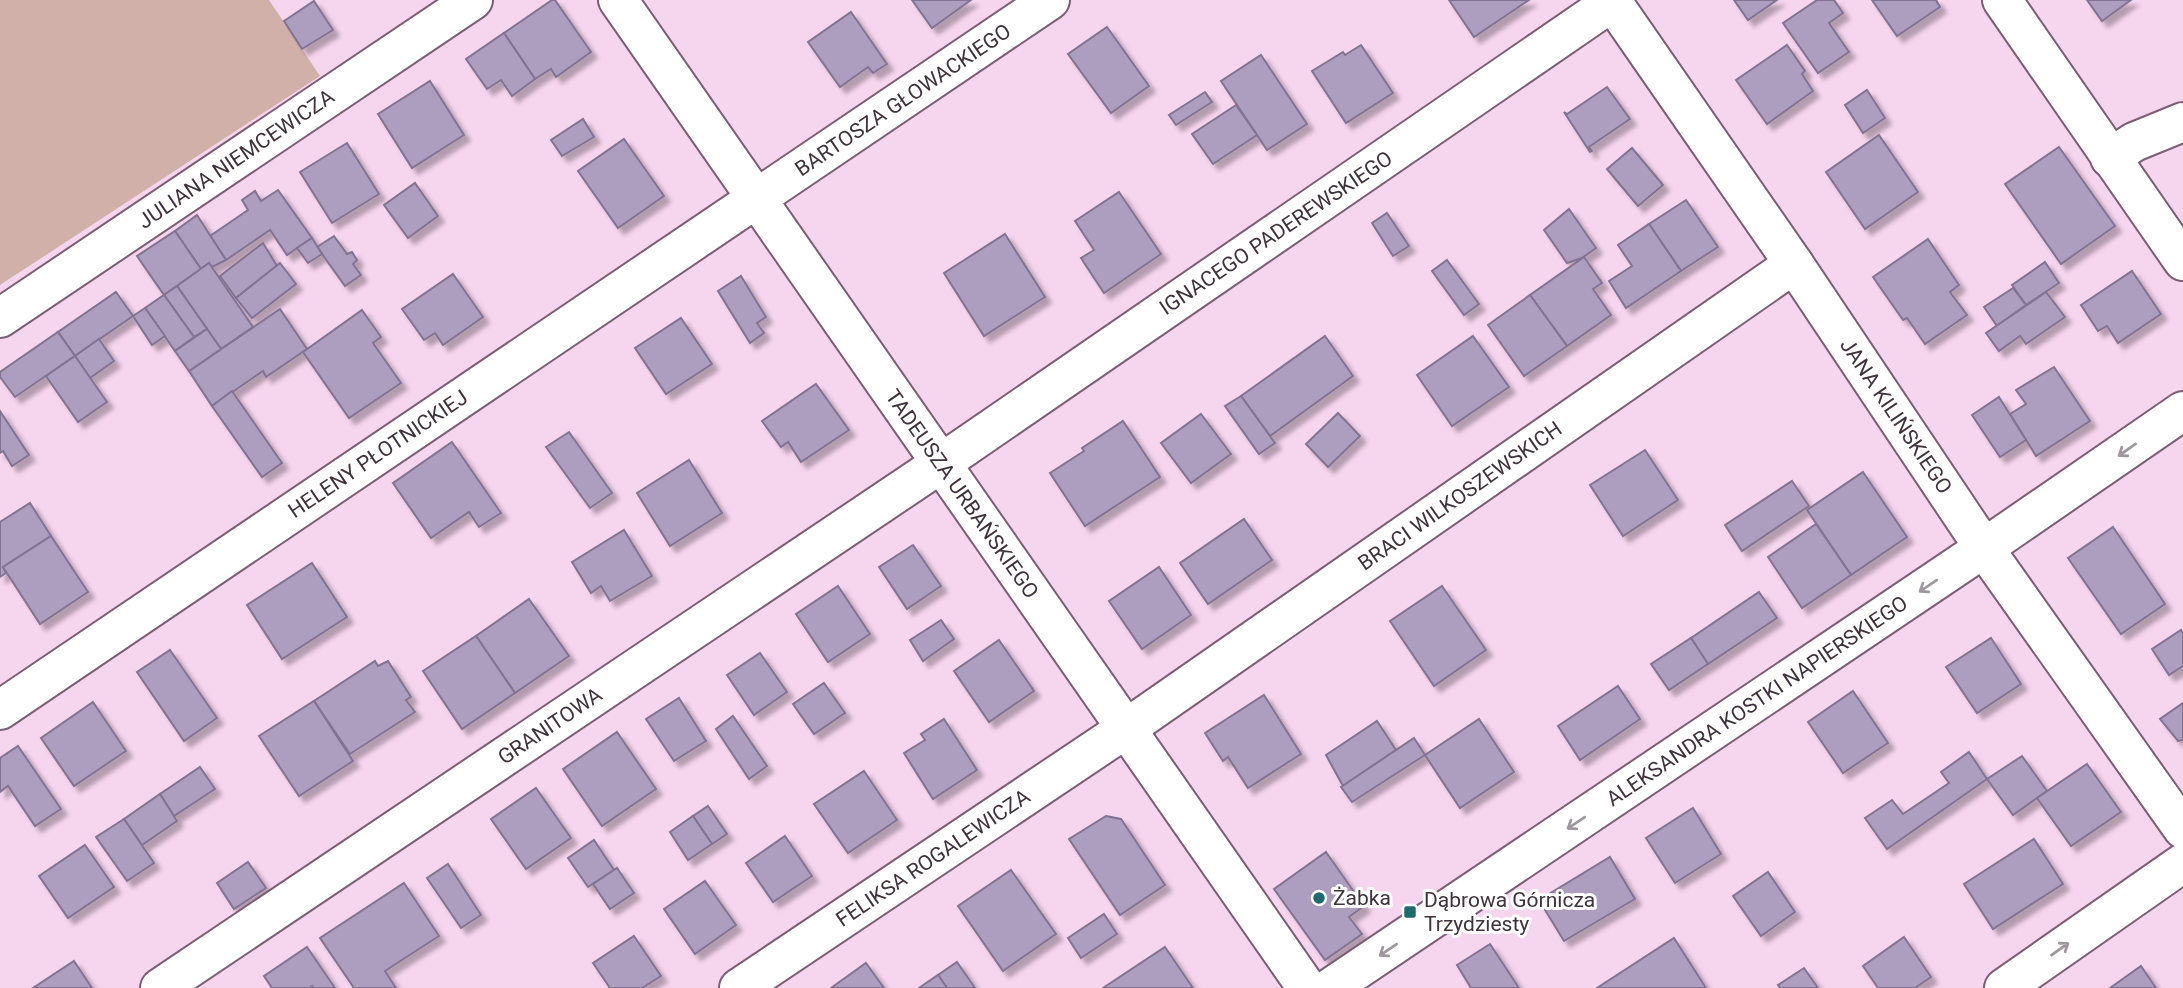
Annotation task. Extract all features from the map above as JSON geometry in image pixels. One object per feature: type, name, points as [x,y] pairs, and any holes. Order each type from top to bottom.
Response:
[{"type":"street","name":"JULIANA NIEMCEWICZA","points":[[0,318],[473,0]]},
{"type":"street","name":"TADEUSZA URBAŃSKIEGO","points":[[618,0],[1307,988]]},
{"type":"street","name":"BARTOSZA GŁOWACKIEGO","points":[[756,199],[1049,0]]},
{"type":"street","points":[[2002,0],[2183,261]]},
{"type":"street","name":"JANA KILIŃSKIEGO","points":[[1611,1],[1794,264],[1984,548],[2183,829]]},
{"type":"street","name":"IGNACEGO PADEREWSKIEGO","points":[[940,464],[1611,1]]},
{"type":"street","points":[[2110,158],[2134,142],[2183,122]]},
{"type":"street","name":"HELENY PŁOTNICKIEJ","points":[[0,710],[756,199]]},
{"type":"street","name":"BRACI WILKOSZEWSKICH","points":[[1126,728],[1794,264]]},
{"type":"street","name":"ALEKSANDRA KOSTKI NAPIERSKIEGO","points":[[1330,988],[2183,411]]},
{"type":"street","name":"GRANITOWA","points":[[160,988],[940,464]]},
{"type":"street","name":"FELIKSA ROGALEWICZA","points":[[739,988],[1126,728]]},
{"type":"street","points":[[2004,988],[2183,863]]},
{"type":"shaded area","points":[[0,0],[269,0],[320,76],[0,285]]},
{"type":"building","points":[[555,0],[591,52],[556,77],[551,69],[535,79],[504,33]]},
{"type":"building","points":[[912,0],[971,0],[932,28]]},
{"type":"building","points":[[1449,0],[1529,0],[1474,37]]},
{"type":"building","points":[[1734,0],[1777,0],[1748,20]]},
{"type":"building","points":[[1817,0],[1834,0],[1843,13],[1829,23],[1849,52],[1818,73],[1783,23]]},
{"type":"building","points":[[1872,0],[1936,0],[1940,7],[1897,36]]},
{"type":"building","points":[[2087,0],[2131,0],[2102,21]]},
{"type":"building","points":[[314,1],[333,30],[302,49],[284,21]]},
{"type":"building","points":[[851,12],[887,64],[873,73],[868,67],[840,87],[808,42]]},
{"type":"building","points":[[1107,27],[1149,86],[1111,113],[1068,54]]},
{"type":"building","points":[[504,33],[535,79],[512,96],[501,80],[487,89],[466,59]]},
{"type":"building","points":[[1361,45],[1393,93],[1346,123],[1312,71],[1343,52],[1345,55]]},
{"type":"building","points":[[1787,45],[1805,71],[1802,74],[1813,91],[1767,124],[1736,80]]},
{"type":"building","points":[[1261,55],[1307,124],[1267,150],[1221,81]]},
{"type":"building","points":[[430,81],[464,135],[412,168],[378,114]]},
{"type":"building","points":[[1607,87],[1630,119],[1589,147],[1592,151],[1590,152],[1564,112],[1567,114]]},
{"type":"building","points":[[1867,90],[1885,118],[1863,133],[1845,105]]},
{"type":"building","points":[[1205,92],[1212,102],[1176,125],[1169,115]]},
{"type":"building","points":[[1236,105],[1257,135],[1213,164],[1192,134]]},
{"type":"building","points":[[583,119],[594,137],[562,156],[551,140]]},
{"type":"building","points":[[1879,135],[1918,192],[1865,229],[1826,172]]},
{"type":"building","points":[[624,139],[664,196],[618,228],[578,171]]},
{"type":"building","points":[[347,143],[379,194],[332,223],[300,172]]},
{"type":"building","points":[[2059,147],[2115,226],[2061,264],[2005,184]]},
{"type":"building","points":[[1632,148],[1663,185],[1638,206],[1607,169]]},
{"type":"building","points":[[415,183],[438,216],[408,238],[384,205]]},
{"type":"building","points":[[278,190],[312,238],[287,255],[270,230],[226,260],[210,236],[248,210],[242,200],[255,191],[261,201]]},
{"type":"building","points":[[1119,192],[1161,254],[1104,293],[1081,258],[1094,250],[1075,221]]},
{"type":"building","points":[[1686,200],[1718,247],[1681,271],[1649,224]]},
{"type":"building","points":[[1569,209],[1596,248],[1582,258],[1567,263],[1544,230]]},
{"type":"building","points":[[1387,213],[1409,246],[1393,256],[1372,223]]},
{"type":"building","points":[[197,215],[226,260],[212,267],[209,263],[201,269],[175,231]]},
{"type":"building","points":[[1649,224],[1681,271],[1626,308],[1609,281],[1632,266],[1618,245]]},
{"type":"building","points":[[175,231],[201,269],[164,295],[137,256]]},
{"type":"building","points":[[1005,234],[1045,297],[984,336],[944,273]]},
{"type":"building","points":[[334,236],[347,254],[352,252],[357,260],[353,264],[361,275],[345,286],[317,247]]},
{"type":"building","points":[[312,238],[322,254],[308,263],[297,248]]},
{"type":"building","points":[[1928,239],[1959,285],[1950,292],[1967,315],[1925,344],[1907,318],[1903,320],[1873,277]]},
{"type":"building","points":[[263,243],[277,266],[236,298],[220,276]]},
{"type":"building","points":[[1584,257],[1602,283],[1593,289],[1611,315],[1567,346],[1530,295]]},
{"type":"building","points":[[1447,260],[1479,304],[1464,315],[1432,271]]},
{"type":"building","points":[[2045,262],[2059,283],[2026,305],[2012,285]]},
{"type":"building","points":[[209,263],[253,327],[221,349],[177,286]]},
{"type":"building","points":[[280,263],[296,284],[252,318],[236,298]]},
{"type":"building","points":[[2132,271],[2161,314],[2118,343],[2107,326],[2098,331],[2081,305]]},
{"type":"building","points":[[453,274],[483,317],[443,345],[435,333],[424,340],[402,309]]},
{"type":"building","points":[[741,276],[766,317],[757,323],[764,333],[750,343],[718,291]]},
{"type":"building","points":[[177,286],[207,329],[194,337],[164,295]]},
{"type":"building","points":[[2013,288],[2026,305],[1997,326],[1984,307]]},
{"type":"building","points":[[116,292],[133,316],[75,356],[58,332]]},
{"type":"building","points":[[2046,292],[2065,317],[2026,344],[2020,336],[1999,351],[1986,333]]},
{"type":"building","points":[[164,295],[194,337],[175,351],[145,308]]},
{"type":"building","points":[[1530,295],[1567,346],[1524,376],[1488,325]]},
{"type":"building","points":[[145,308],[165,336],[152,345],[133,316]]},
{"type":"building","points":[[280,309],[307,349],[266,377],[263,371],[212,406],[189,371]]},
{"type":"building","points":[[362,310],[381,337],[373,343],[401,383],[349,418],[303,352]]},
{"type":"building","points":[[681,318],[712,364],[666,394],[635,348]]},
{"type":"building","points":[[207,329],[221,349],[189,371],[175,351]]},
{"type":"building","points":[[58,332],[75,356],[15,397],[0,377],[0,372]]},
{"type":"building","points":[[1325,336],[1353,376],[1270,436],[1241,396]]},
{"type":"building","points":[[1473,336],[1509,387],[1452,426],[1417,375]]},
{"type":"building","points":[[99,339],[114,361],[90,378],[75,356]]},
{"type":"building","points":[[75,356],[107,402],[78,422],[46,376]]},
{"type":"building","points":[[2054,367],[2090,421],[2036,456],[2010,414],[2026,404],[2016,390]]},
{"type":"building","points":[[816,384],[849,430],[801,462],[788,442],[781,447],[762,421]]},
{"type":"building","points":[[232,391],[282,463],[262,477],[212,406]]},
{"type":"building","points":[[1241,396],[1275,443],[1259,454],[1225,406]]},
{"type":"building","points":[[1999,397],[2026,440],[2000,457],[1972,415]]},
{"type":"building","points":[[0,411],[29,455],[12,466],[3,451],[0,453]]},
{"type":"building","points":[[1338,413],[1360,436],[1328,467],[1306,444]]},
{"type":"building","points":[[1201,414],[1231,454],[1191,483],[1161,443]]},
{"type":"building","points":[[1123,421],[1160,477],[1085,526],[1050,473]]},
{"type":"building","points":[[569,432],[612,493],[590,508],[546,447]]},
{"type":"building","points":[[452,442],[501,513],[479,527],[469,512],[431,538],[393,483]]},
{"type":"building","points":[[1645,450],[1678,500],[1623,536],[1590,485]]},
{"type":"building","points":[[689,460],[722,513],[670,546],[637,493]]},
{"type":"building","points":[[1863,472],[1907,537],[1851,575],[1807,510]]},
{"type":"building","points":[[1792,481],[1809,506],[1742,551],[1725,525]]},
{"type":"building","points":[[30,503],[51,536],[3,567],[6,573],[0,577],[0,522]]},
{"type":"building","points":[[1244,519],[1272,560],[1208,604],[1180,563]]},
{"type":"building","points":[[1816,524],[1851,575],[1802,608],[1768,557]]},
{"type":"building","points":[[2113,527],[2165,604],[2121,634],[2068,558]]},
{"type":"building","points":[[624,530],[652,576],[610,601],[601,586],[591,593],[572,562]]},
{"type":"building","points":[[51,536],[88,592],[40,624],[3,567]]},
{"type":"building","points":[[913,545],[941,586],[907,609],[879,567]]},
{"type":"building","points":[[312,563],[347,617],[282,659],[247,605]]},
{"type":"building","points":[[1159,567],[1191,615],[1142,649],[1109,601]]},
{"type":"building","points":[[838,586],[870,634],[828,662],[796,614]]},
{"type":"building","points":[[1442,586],[1486,650],[1434,686],[1390,621]]},
{"type":"building","points":[[1759,592],[1777,618],[1708,664],[1691,638]]},
{"type":"building","points":[[529,599],[569,656],[515,693],[476,636]]},
{"type":"building","points":[[941,620],[954,639],[923,661],[910,640]]},
{"type":"building","points":[[2181,630],[2183,666],[2169,675],[2152,649]]},
{"type":"building","points":[[476,636],[515,693],[462,729],[423,671]]},
{"type":"building","points":[[1691,638],[1708,664],[1669,690],[1651,664]]},
{"type":"building","points":[[1991,638],[2021,684],[1977,713],[1946,667]]},
{"type":"building","points":[[999,640],[1034,691],[989,722],[954,671]]},
{"type":"building","points":[[170,650],[217,718],[184,741],[137,672]]},
{"type":"building","points":[[760,653],[787,692],[754,715],[727,675]]},
{"type":"building","points":[[375,661],[378,666],[388,661],[411,697],[406,700],[415,712],[350,754],[314,701]]},
{"type":"building","points":[[824,683],[845,713],[814,734],[793,704]]},
{"type":"building","points":[[1618,686],[1640,719],[1580,760],[1558,726]]},
{"type":"building","points":[[1853,691],[1888,743],[1843,773],[1808,722]]},
{"type":"building","points":[[1264,695],[1301,754],[1248,788],[1228,757],[1223,761],[1205,733]]},
{"type":"building","points":[[679,698],[706,741],[674,761],[646,719]]},
{"type":"building","points":[[314,701],[353,761],[299,796],[259,736]]},
{"type":"building","points":[[93,702],[126,751],[74,786],[41,738]]},
{"type":"building","points":[[2183,703],[2183,740],[2178,741],[2160,719]]},
{"type":"building","points":[[733,716],[767,766],[749,779],[716,729]]},
{"type":"building","points":[[944,719],[977,770],[933,799],[904,753],[925,740],[921,734]]},
{"type":"building","points":[[1479,719],[1514,772],[1460,808],[1425,755]]},
{"type":"building","points":[[1377,721],[1396,750],[1343,786],[1326,755]]},
{"type":"building","points":[[617,732],[656,789],[602,826],[563,769]]},
{"type":"building","points":[[1414,738],[1425,755],[1352,802],[1341,787]]},
{"type":"building","points":[[18,746],[61,809],[35,826],[8,786],[0,792],[0,758]]},
{"type":"building","points":[[1969,752],[1987,779],[1887,849],[1865,818],[1892,800],[1903,814],[1949,783],[1941,772]]},
{"type":"building","points":[[2022,756],[2047,791],[2013,815],[1987,779]]},
{"type":"building","points":[[2087,764],[2121,812],[2071,846],[2037,798]]},
{"type":"building","points":[[200,767],[215,789],[174,816],[160,794]]},
{"type":"building","points":[[864,771],[897,820],[848,853],[814,804]]},
{"type":"building","points":[[536,788],[571,838],[526,869],[491,819]]},
{"type":"building","points":[[160,794],[177,821],[142,845],[124,819]]},
{"type":"building","points":[[708,806],[727,834],[712,844],[693,816]]},
{"type":"building","points":[[1693,808],[1721,854],[1675,883],[1646,838]]},
{"type":"building","points":[[693,816],[712,844],[688,860],[670,832]]},
{"type":"building","points":[[1106,816],[1121,819],[1165,885],[1120,915],[1069,839]]},
{"type":"building","points":[[124,819],[154,863],[127,881],[96,837]]},
{"type":"building","points":[[785,836],[812,876],[773,902],[746,863]]},
{"type":"building","points":[[2034,839],[2063,884],[1993,929],[1964,884]]},
{"type":"building","points":[[594,840],[614,870],[588,887],[568,858]]},
{"type":"building","points":[[85,845],[114,887],[68,918],[39,876]]},
{"type":"building","name":"Żabka","points":[[1326,852],[1364,906],[1349,917],[1362,934],[1325,960],[1274,889]]},
{"type":"building","points":[[1610,857],[1635,899],[1564,941],[1539,900]]},
{"type":"building","points":[[248,862],[266,888],[234,909],[217,883]]},
{"type":"building","points":[[448,864],[481,915],[461,928],[427,878]]},
{"type":"building","points":[[617,868],[634,893],[610,909],[593,884]]},
{"type":"building","points":[[1011,870],[1056,934],[1003,971],[958,906]]},
{"type":"building","points":[[1768,872],[1795,912],[1761,936],[1733,896]]},
{"type":"building","points":[[705,881],[736,925],[695,954],[664,909]]},
{"type":"building","points":[[404,883],[439,936],[385,971],[396,988],[354,988],[320,938]]},
{"type":"building","points":[[1104,914],[1117,934],[1081,958],[1068,938]]},
{"type":"building","points":[[634,936],[661,976],[642,988],[610,988],[593,963]]},
{"type":"building","points":[[1904,937],[1931,977],[1915,988],[1878,988],[1863,966]]},
{"type":"building","points":[[1674,938],[1706,988],[1597,988]]},
{"type":"building","points":[[1490,944],[1519,988],[1471,988],[1457,965]]},
{"type":"building","points":[[307,947],[335,988],[272,988],[264,976]]},
{"type":"building","points":[[1165,947],[1193,988],[1103,988]]},
{"type":"building","points":[[74,961],[92,988],[33,988]]},
{"type":"building","points":[[957,962],[975,988],[947,988],[938,975]]},
{"type":"building","points":[[866,963],[884,988],[831,988]]},
{"type":"building","points":[[2141,966],[2156,988],[2110,988]]},
{"type":"building","points":[[1804,968],[1818,988],[1780,988],[1778,985]]},
{"type":"building","points":[[938,975],[947,988],[919,988]]},
{"type":"place","name":"Żabka","points":[[1319,898]]},
{"type":"place","name":"Dąbrowa Górnicza Trzydziesty","points":[[1410,912]]}]
